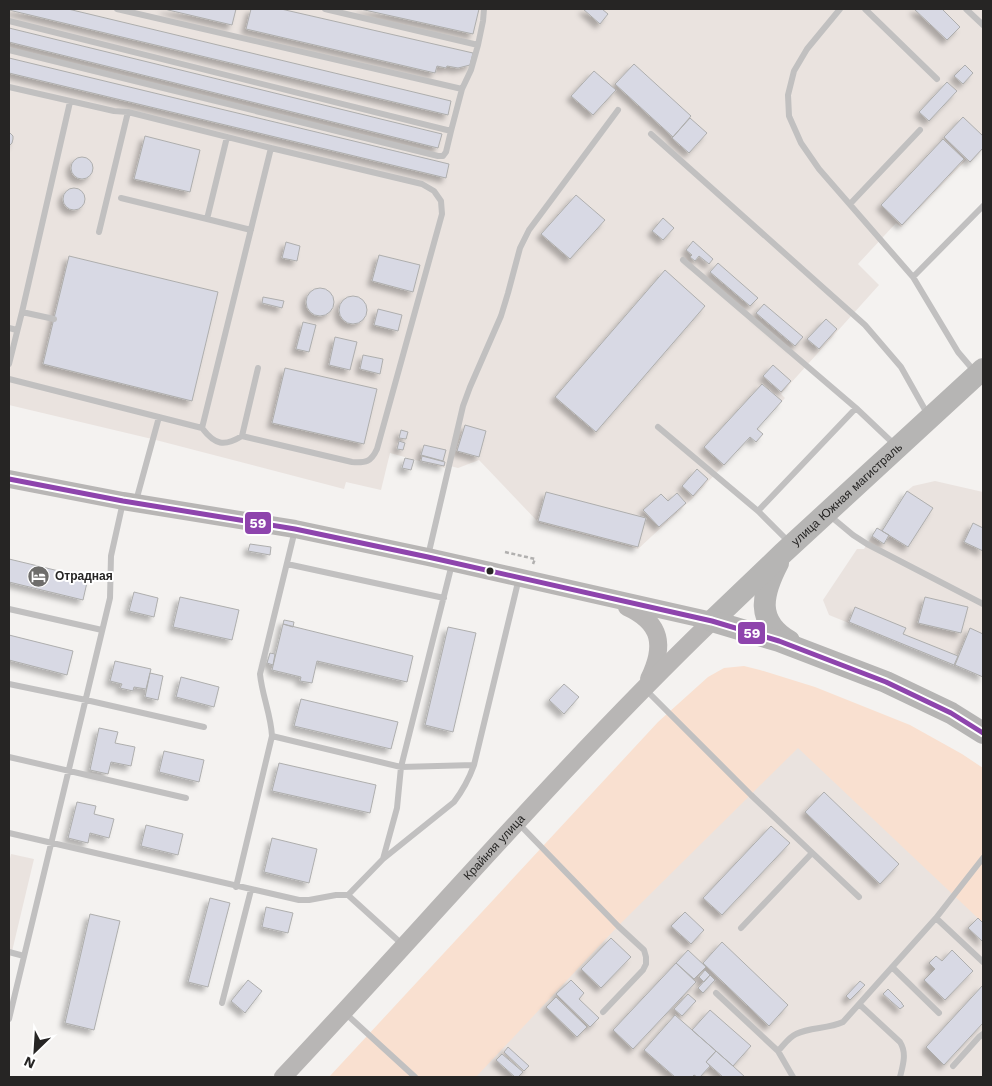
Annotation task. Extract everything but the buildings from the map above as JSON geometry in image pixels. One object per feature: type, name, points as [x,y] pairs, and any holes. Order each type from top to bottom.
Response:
[{"type":"highway","name":"улица Южная магистраль","points":[[712,621],[788,548],[981,372]]},
{"type":"highway","points":[[788,548],[771,575],[764,600],[766,616],[771,628],[800,648]]},
{"type":"highway","points":[[712,621],[800,648],[886,682],[951,713],[983,733]]},
{"type":"street","points":[[9,479],[129,502],[295,529],[712,621]]},
{"type":"street","points":[[603,596],[632,609],[653,625],[656,632],[658,652],[652,673],[644,688]]},
{"type":"street","name":"Крайняя улица","points":[[283,1077],[618,714],[712,621]]},
{"type":"lane","points":[[117,9],[462,88]]},
{"type":"lane","points":[[325,9],[478,45]]},
{"type":"lane","points":[[9,50],[443,156],[452,131],[462,88],[471,70],[478,45],[484,9]]},
{"type":"lane","points":[[840,9],[806,49],[794,71],[788,95],[789,116],[801,143],[819,169],[913,278],[958,352],[981,372]]},
{"type":"lane","points":[[865,9],[937,79]]},
{"type":"lane","points":[[966,9],[983,25]]},
{"type":"lane","points":[[9,21],[452,131]]},
{"type":"lane","points":[[9,87],[70,102],[128,112],[422,184],[434,191],[441,201],[442,214],[377,450],[371,459],[366,462],[352,462],[242,436],[232,442],[216,442],[202,428],[9,379]]},
{"type":"lane","points":[[9,364],[70,102]]},
{"type":"lane","points":[[428,558],[463,406],[501,316],[520,248],[529,230],[618,110]]},
{"type":"lane","points":[[99,232],[128,112]]},
{"type":"lane","points":[[850,204],[920,130]]},
{"type":"lane","points":[[651,134],[865,325],[901,367],[930,418]]},
{"type":"lane","points":[[208,219],[227,137]]},
{"type":"lane","points":[[202,428],[271,148]]},
{"type":"lane","points":[[121,198],[251,230]]},
{"type":"lane","points":[[913,278],[983,206]]},
{"type":"lane","points":[[683,260],[856,408],[898,448]]},
{"type":"lane","points":[[22,312],[54,320]]},
{"type":"lane","points":[[9,328],[17,330]]},
{"type":"lane","points":[[242,436],[258,368]]},
{"type":"lane","points":[[758,512],[856,408]]},
{"type":"lane","points":[[9,1019],[110,598],[112,556],[159,417]]},
{"type":"lane","points":[[658,427],[758,512],[788,548]]},
{"type":"lane","points":[[826,513],[867,544],[983,604]]},
{"type":"lane","points":[[236,886],[272,736],[272,727],[260,674],[295,529]]},
{"type":"lane","points":[[383,859],[397,808],[401,767],[452,563]]},
{"type":"lane","points":[[287,564],[444,598]]},
{"type":"lane","points":[[348,895],[383,859],[454,802],[465,785],[474,766],[519,578]]},
{"type":"lane","points":[[9,609],[102,630]]},
{"type":"lane","points":[[9,684],[204,727]]},
{"type":"lane","points":[[644,688],[751,795],[859,897]]},
{"type":"lane","points":[[272,736],[401,767],[474,766]]},
{"type":"lane","points":[[9,757],[186,798]]},
{"type":"lane","points":[[517,822],[618,926],[644,950],[646,964],[643,970],[603,1012]]},
{"type":"lane","points":[[9,833],[299,900],[348,895],[404,946]]},
{"type":"lane","points":[[741,928],[812,853]]},
{"type":"lane","points":[[778,1051],[794,1034],[834,1026],[843,1022],[936,918],[983,858]]},
{"type":"lane","points":[[222,1003],[251,890]]},
{"type":"lane","points":[[936,918],[983,962]]},
{"type":"lane","points":[[9,952],[24,956]]},
{"type":"lane","points":[[892,967],[939,1013]]},
{"type":"lane","points":[[716,993],[778,1051],[793,1077]]},
{"type":"lane","points":[[859,1004],[904,1048],[904,1059],[900,1077]]},
{"type":"lane","points":[[344,1012],[414,1077]]},
{"type":"lane","points":[[953,1066],[983,1034]]},
{"type":"shaded area","points":[[9,9],[983,9],[983,149],[970,163],[966,160],[901,227],[896,223],[858,264],[879,285],[781,394],[785,398],[757,428],[763,434],[756,442],[750,437],[693,498],[638,549],[539,523],[479,460],[458,468],[446,465],[445,468],[390,453],[381,490],[346,482],[344,489],[152,439],[9,405]]},
{"type":"shaded area","points":[[935,481],[983,492],[983,677],[829,615],[823,600],[857,549],[864,549],[877,528],[882,530],[907,491],[913,486]]},
{"type":"shaded area","points":[[744,666],[815,687],[910,725],[983,768],[983,923],[798,748],[618,926],[476,1077],[329,1077],[658,722],[708,677],[724,668]]},
{"type":"shaded area","points":[[793,726],[983,903],[983,1077],[449,1077]]},
{"type":"shaded area","points":[[11,854],[34,859],[9,964],[9,863]]},
{"type":"transit line","name":"59","points":[[9,479],[123,501],[295,529],[712,621],[779,641],[886,682],[951,713],[983,733]]},
{"type":"place","name":"Отрадная","points":[[39,576]]}]
